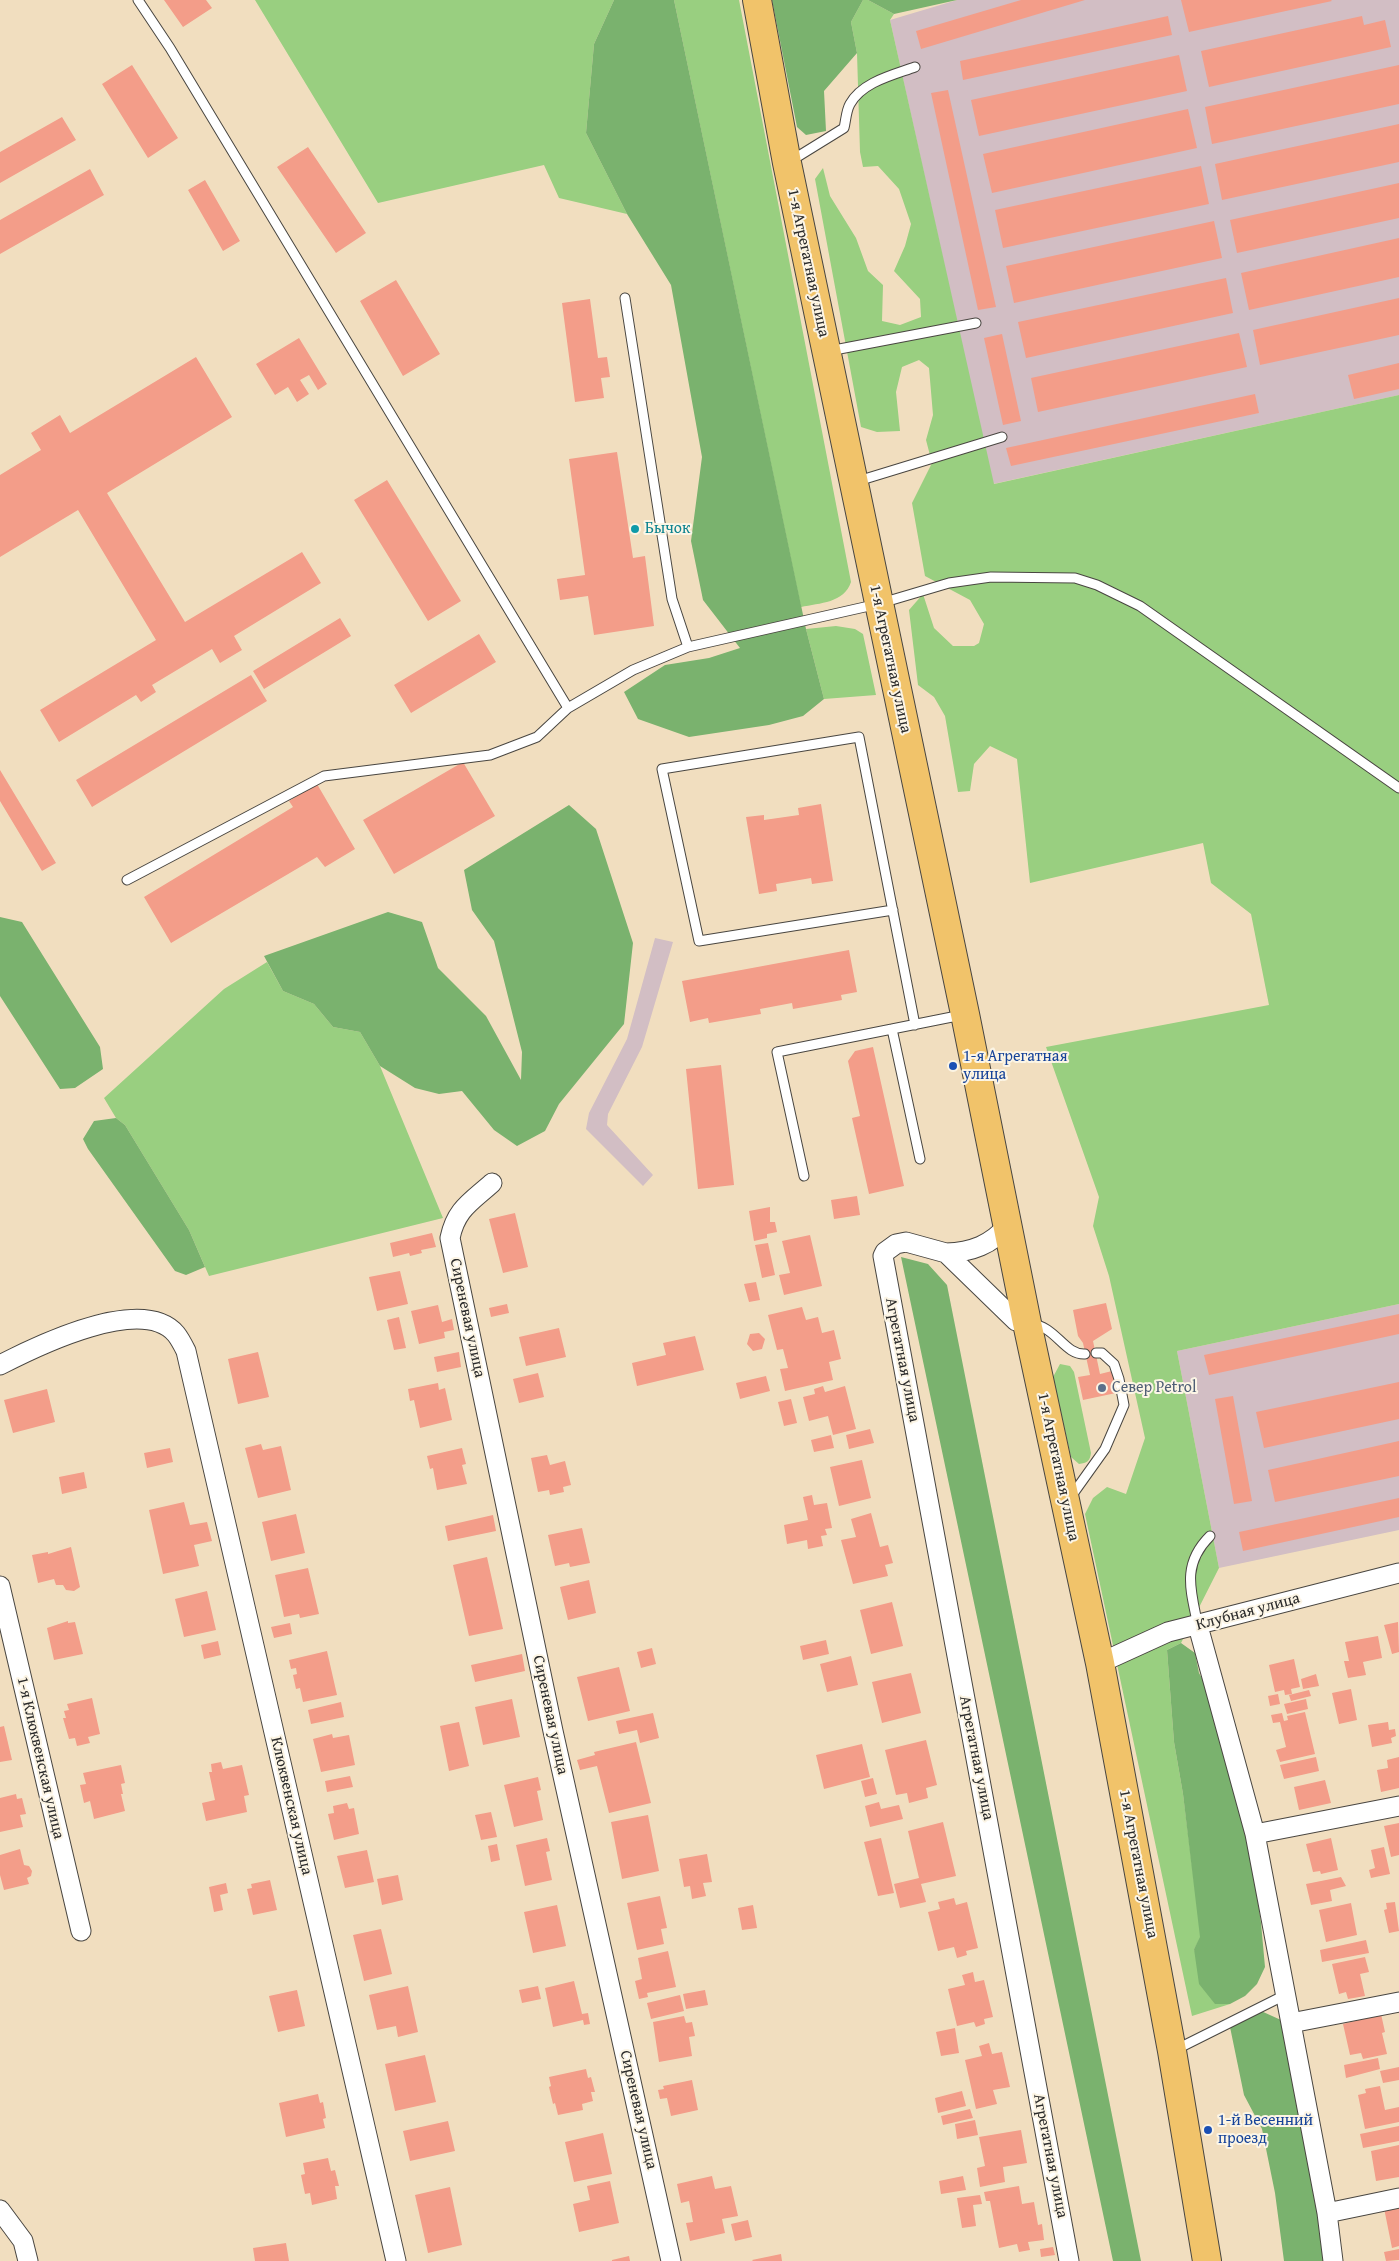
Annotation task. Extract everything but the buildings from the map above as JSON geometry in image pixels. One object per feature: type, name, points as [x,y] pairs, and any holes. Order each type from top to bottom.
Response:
[{"type":"main road","name":"1-я Агрегатная улица","points":[[757,0],[787,163],[855,482],[878,604],[965,1014],[1027,1323],[1100,1663],[1172,2051],[1207,2261]]},
{"type":"street","name":"Сиреневая улица","points":[[492,1183],[460,1211],[453,1222],[450,1238],[554,1731],[671,2261]]},
{"type":"street","points":[[946,1253],[966,1252],[983,1246],[1008,1225]]},
{"type":"street","name":"Агрегатная улица","points":[[946,1253],[906,1242],[896,1244],[885,1252],[883,1256],[1069,2261]]},
{"type":"street","points":[[946,1253],[1016,1321],[1027,1323]]},
{"type":"street","name":"Клюквенская улица","points":[[0,1365],[48,1342],[83,1329],[139,1318],[161,1324],[175,1333],[186,1351],[396,2261]]},
{"type":"street","name":"Клубная улица","points":[[1100,1663],[1168,1632],[1198,1626],[1399,1572]]},
{"type":"street","name":"1-я Клюквенская улица","points":[[0,1586],[81,1931]]},
{"type":"street","points":[[1198,1626],[1255,1834],[1327,2213],[1333,2261]]},
{"type":"street","points":[[1255,1834],[1399,1806]]},
{"type":"street","points":[[1290,2023],[1399,2002]]},
{"type":"street","points":[[1327,2213],[1399,2198]]},
{"type":"street","points":[[0,2210],[23,2241],[28,2261]]},
{"type":"lane","points":[[138,0],[175,57],[568,708]]},
{"type":"lane","points":[[787,163],[844,128],[849,105],[861,90],[886,77],[915,67]]},
{"type":"lane","points":[[625,298],[672,599],[688,647]]},
{"type":"lane","points":[[826,352],[976,322]]},
{"type":"lane","points":[[855,482],[1002,436]]},
{"type":"lane","points":[[127,880],[324,776],[490,755],[537,737],[568,708],[633,670],[688,647],[878,604],[949,583],[990,577],[1075,578],[1098,585],[1148,612],[1399,788]]},
{"type":"lane","points":[[893,910],[699,941],[662,769],[859,737],[893,910],[915,1025]]},
{"type":"lane","points":[[804,1176],[777,1052],[965,1014]]},
{"type":"lane","points":[[892,1029],[920,1159]]},
{"type":"lane","points":[[1027,1323],[1048,1329],[1075,1353],[1085,1354]]},
{"type":"lane","points":[[1066,1505],[1105,1448],[1124,1405],[1114,1364],[1102,1354],[1096,1354]]},
{"type":"lane","points":[[1198,1626],[1189,1582],[1191,1566],[1196,1554],[1210,1536]]},
{"type":"lane","points":[[1172,2051],[1285,1995]]},
{"type":"shaded area","points":[[957,0],[1399,0],[1399,395],[993,484],[890,20]]},
{"type":"shaded area","points":[[655,938],[673,942],[642,1047],[608,1114],[607,1125],[653,1175],[643,1186],[586,1129],[589,1113],[627,1039]]},
{"type":"shaded area","points":[[1399,1304],[1399,1530],[1219,1568],[1177,1351]]},
{"type":"green space","points":[[255,0],[614,0],[594,44],[586,133],[627,214],[559,198],[544,165],[378,203]]},
{"type":"green space","points":[[614,0],[674,0],[806,629],[824,699],[803,716],[769,725],[689,737],[638,719],[624,692],[665,665],[709,658],[740,648],[703,600],[691,541],[702,457],[671,285],[627,214],[586,133],[594,44]]},
{"type":"green space","points":[[674,0],[739,0],[851,582],[843,594],[823,603],[801,607]]},
{"type":"green space","points":[[772,0],[863,0],[851,22],[857,53],[824,91],[826,131],[806,135],[797,127]]},
{"type":"green space","points":[[863,0],[868,0],[894,14],[890,20],[994,484],[1399,395],[1399,1304],[1177,1351],[1219,1568],[1181,1643],[1167,1650],[1174,1742],[1183,1794],[1201,1937],[1194,1949],[1215,2003],[1230,2004],[1192,2016],[1085,1514],[1093,1498],[1107,1487],[1126,1494],[1145,1438],[1109,1276],[1093,1226],[1099,1197],[1046,1047],[1269,1005],[1251,914],[1211,883],[1203,843],[1030,883],[1017,759],[990,746],[974,764],[970,791],[958,792],[945,716],[934,697],[918,685],[909,610],[923,594],[934,628],[953,646],[974,646],[979,643],[984,624],[970,600],[925,576],[912,503],[932,463],[926,440],[933,415],[929,368],[919,360],[902,367],[896,392],[900,431],[877,432],[861,427],[815,179],[823,168],[830,196],[856,238],[868,271],[883,285],[882,321],[900,325],[921,317],[920,299],[894,271],[905,246],[911,224],[899,189],[878,166],[863,167],[860,152],[857,53],[851,22]]},
{"type":"green space","points":[[868,0],[957,0],[894,14]]},
{"type":"green space","points":[[836,626],[855,629],[863,634],[876,695],[824,699],[806,629]]},
{"type":"green space","points":[[569,805],[596,829],[633,943],[624,1024],[559,1104],[545,1131],[517,1146],[494,1130],[462,1091],[439,1094],[415,1088],[380,1066],[360,1032],[333,1027],[314,1004],[283,991],[264,956],[388,912],[422,922],[438,968],[486,1016],[521,1080],[522,1052],[494,941],[472,910],[464,870]]},
{"type":"green space","points":[[0,917],[22,922],[100,1047],[103,1069],[75,1088],[60,1089],[0,996]]},
{"type":"green space","points":[[267,962],[283,991],[314,1004],[333,1027],[360,1032],[380,1066],[443,1218],[209,1276],[189,1230],[125,1125],[116,1118],[104,1098],[224,989]]},
{"type":"green space","points":[[116,1118],[125,1125],[189,1230],[205,1267],[186,1275],[175,1271],[88,1149],[83,1139],[94,1121]]},
{"type":"green space","points":[[901,1257],[928,1264],[947,1285],[1141,2261],[1113,2261]]},
{"type":"green space","points":[[1060,1364],[1070,1366],[1074,1372],[1091,1453],[1089,1460],[1082,1464],[1079,1464],[1071,1457],[1053,1377]]},
{"type":"green space","points":[[1181,1643],[1195,1653],[1199,1673],[1213,1698],[1248,1832],[1261,1923],[1265,1967],[1257,1984],[1245,1996],[1230,2004],[1215,2004],[1199,1984],[1194,1949],[1200,1937],[1183,1794],[1174,1742],[1167,1650]]},
{"type":"green space","points":[[1261,2011],[1281,2020],[1320,2213],[1325,2261],[1284,2261],[1275,2193],[1262,2129],[1244,2095],[1230,2027]]},
{"type":"place","name":"Бычок","points":[[635,529]]},
{"type":"place","name":"1-я Агрегатная улица","points":[[953,1066]]},
{"type":"place","name":"Север Petrol","points":[[1102,1388]]},
{"type":"place","name":"1-й Весенний проезд","points":[[1208,2130]]}]
